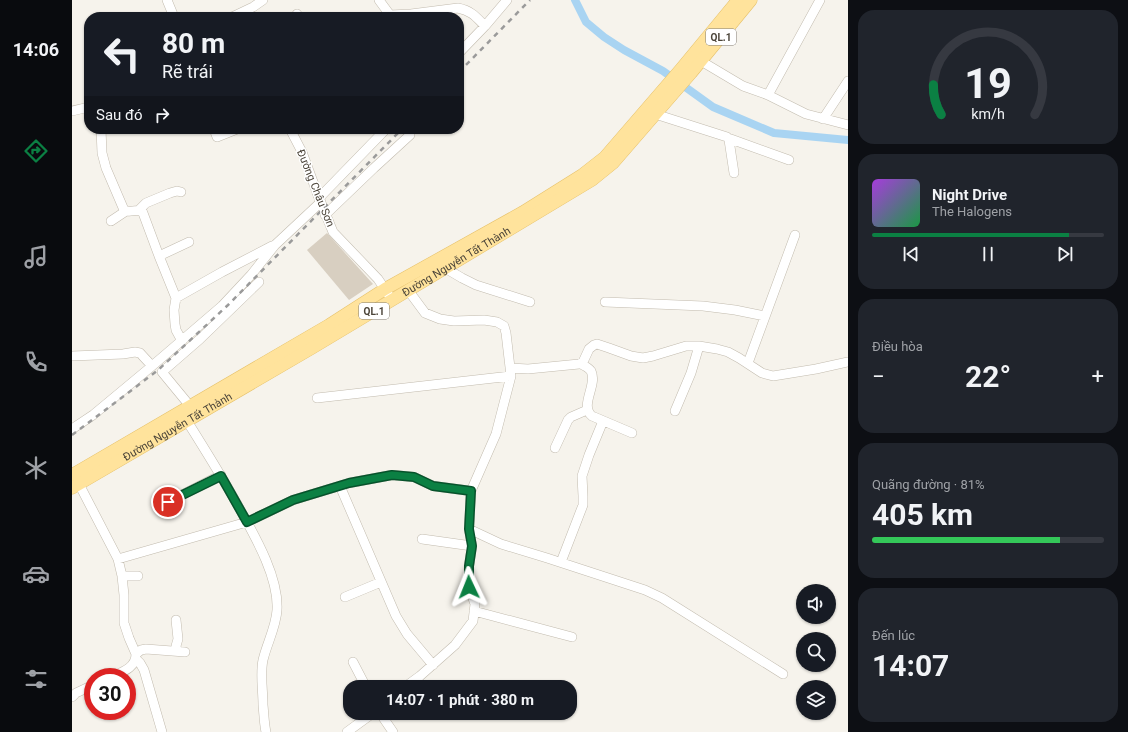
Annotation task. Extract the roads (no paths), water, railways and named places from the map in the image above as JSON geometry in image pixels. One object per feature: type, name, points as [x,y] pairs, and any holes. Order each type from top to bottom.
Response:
[{"type":"main road","name":"Đường Nguyễn Tất Thành","points":[[74,482],[187,421],[592,180],[613,163],[686,71],[738,0]]},
{"type":"main road","name":"Đường Nguyễn Tất Thành","points":[[686,71],[701,61],[750,0]]},
{"type":"main road","name":"Đường Nguyễn Tất Thành","points":[[74,482],[190,406],[329,325],[385,289],[522,212],[582,175],[605,157],[654,110]]},
{"type":"street","points":[[167,0],[172,12]]},
{"type":"street","points":[[242,12],[263,0]]},
{"type":"street","points":[[379,0],[386,12]]},
{"type":"street","points":[[464,48],[507,0]]},
{"type":"street","points":[[768,96],[820,0]]},
{"type":"street","points":[[420,12],[457,4],[472,13],[485,26]]},
{"type":"street","points":[[701,61],[743,86],[806,114],[848,125]]},
{"type":"street","points":[[823,119],[848,81]]},
{"type":"street","points":[[72,111],[84,108]]},
{"type":"street","points":[[654,110],[789,160]]},
{"type":"street","points":[[101,134],[102,153],[106,168],[124,210],[126,211]]},
{"type":"street","points":[[216,134],[217,137],[224,134]]},
{"type":"street","name":"Đường Châu Sơn","points":[[293,134],[302,152],[333,232],[378,279],[392,300]]},
{"type":"street","points":[[72,429],[93,415],[222,306],[251,275],[275,245],[320,200],[381,134]]},
{"type":"street","points":[[325,214],[410,135]]},
{"type":"street","points":[[728,138],[734,173]]},
{"type":"street","points":[[111,221],[126,211],[139,210],[146,203],[170,193],[178,191],[181,192]]},
{"type":"street","points":[[139,210],[143,213],[176,298],[174,310],[175,324],[176,330],[182,341]]},
{"type":"street","points":[[748,363],[795,235]]},
{"type":"street","points":[[159,256],[189,242]]},
{"type":"street","points":[[176,298],[222,272],[275,245]]},
{"type":"street","points":[[444,268],[476,285],[530,302]]},
{"type":"street","points":[[190,406],[162,372],[200,339],[259,282]]},
{"type":"street","points":[[408,290],[425,313],[440,319],[454,321],[484,320],[497,322],[504,326],[511,372],[496,434],[471,491],[469,529],[472,546],[469,566],[469,587],[475,604],[472,621],[455,645],[415,680]]},
{"type":"street","points":[[606,302],[703,306],[765,316]]},
{"type":"street","points":[[581,364],[589,350],[597,344],[631,356],[643,358],[680,347],[699,346],[723,351],[748,363],[762,373],[772,376],[848,362]]},
{"type":"street","points":[[675,411],[691,373],[699,346]]},
{"type":"street","points":[[72,356],[123,354],[135,352],[140,353],[152,366]]},
{"type":"street","points":[[317,398],[528,369],[581,364],[588,368],[592,373],[592,383],[587,410]]},
{"type":"street","points":[[587,410],[592,416],[632,433]]},
{"type":"street","points":[[555,448],[568,420],[571,417],[587,410]]},
{"type":"street","points":[[187,421],[221,476],[260,546],[274,586],[277,609],[276,618],[263,661],[262,684],[266,732]]},
{"type":"street","points":[[562,558],[584,500],[582,476],[603,421]]},
{"type":"street","points":[[118,559],[247,522],[293,500],[349,483],[392,475],[414,477],[433,486],[471,491]]},
{"type":"street","points":[[168,502],[221,476]]},
{"type":"street","points":[[74,482],[118,559],[124,595],[124,623],[136,656],[145,674],[162,732]]},
{"type":"street","points":[[340,486],[380,582],[401,626],[433,665]]},
{"type":"street","points":[[469,529],[501,544],[562,558],[645,590],[662,598],[784,674]]},
{"type":"street","points":[[422,538],[472,546]]},
{"type":"street","points":[[122,576],[138,576]]},
{"type":"street","points":[[345,597],[380,582]]},
{"type":"street","points":[[474,611],[572,637]]},
{"type":"street","points":[[128,668],[133,664],[136,656],[141,650],[146,648],[181,652],[176,646],[178,639],[176,620]]},
{"type":"street","points":[[353,662],[362,680]]},
{"type":"street","points":[[72,697],[84,689]]},
{"type":"street","points":[[347,732],[363,720]]},
{"type":"street","points":[[385,720],[393,732]]},
{"type":"waterway","points":[[575,0],[586,22],[604,37],[624,50],[663,71],[713,107],[774,133],[848,140]]},
{"type":"railway","points":[[464,67],[530,0]]},
{"type":"railway","points":[[72,435],[157,371],[228,305],[397,134]]}]
